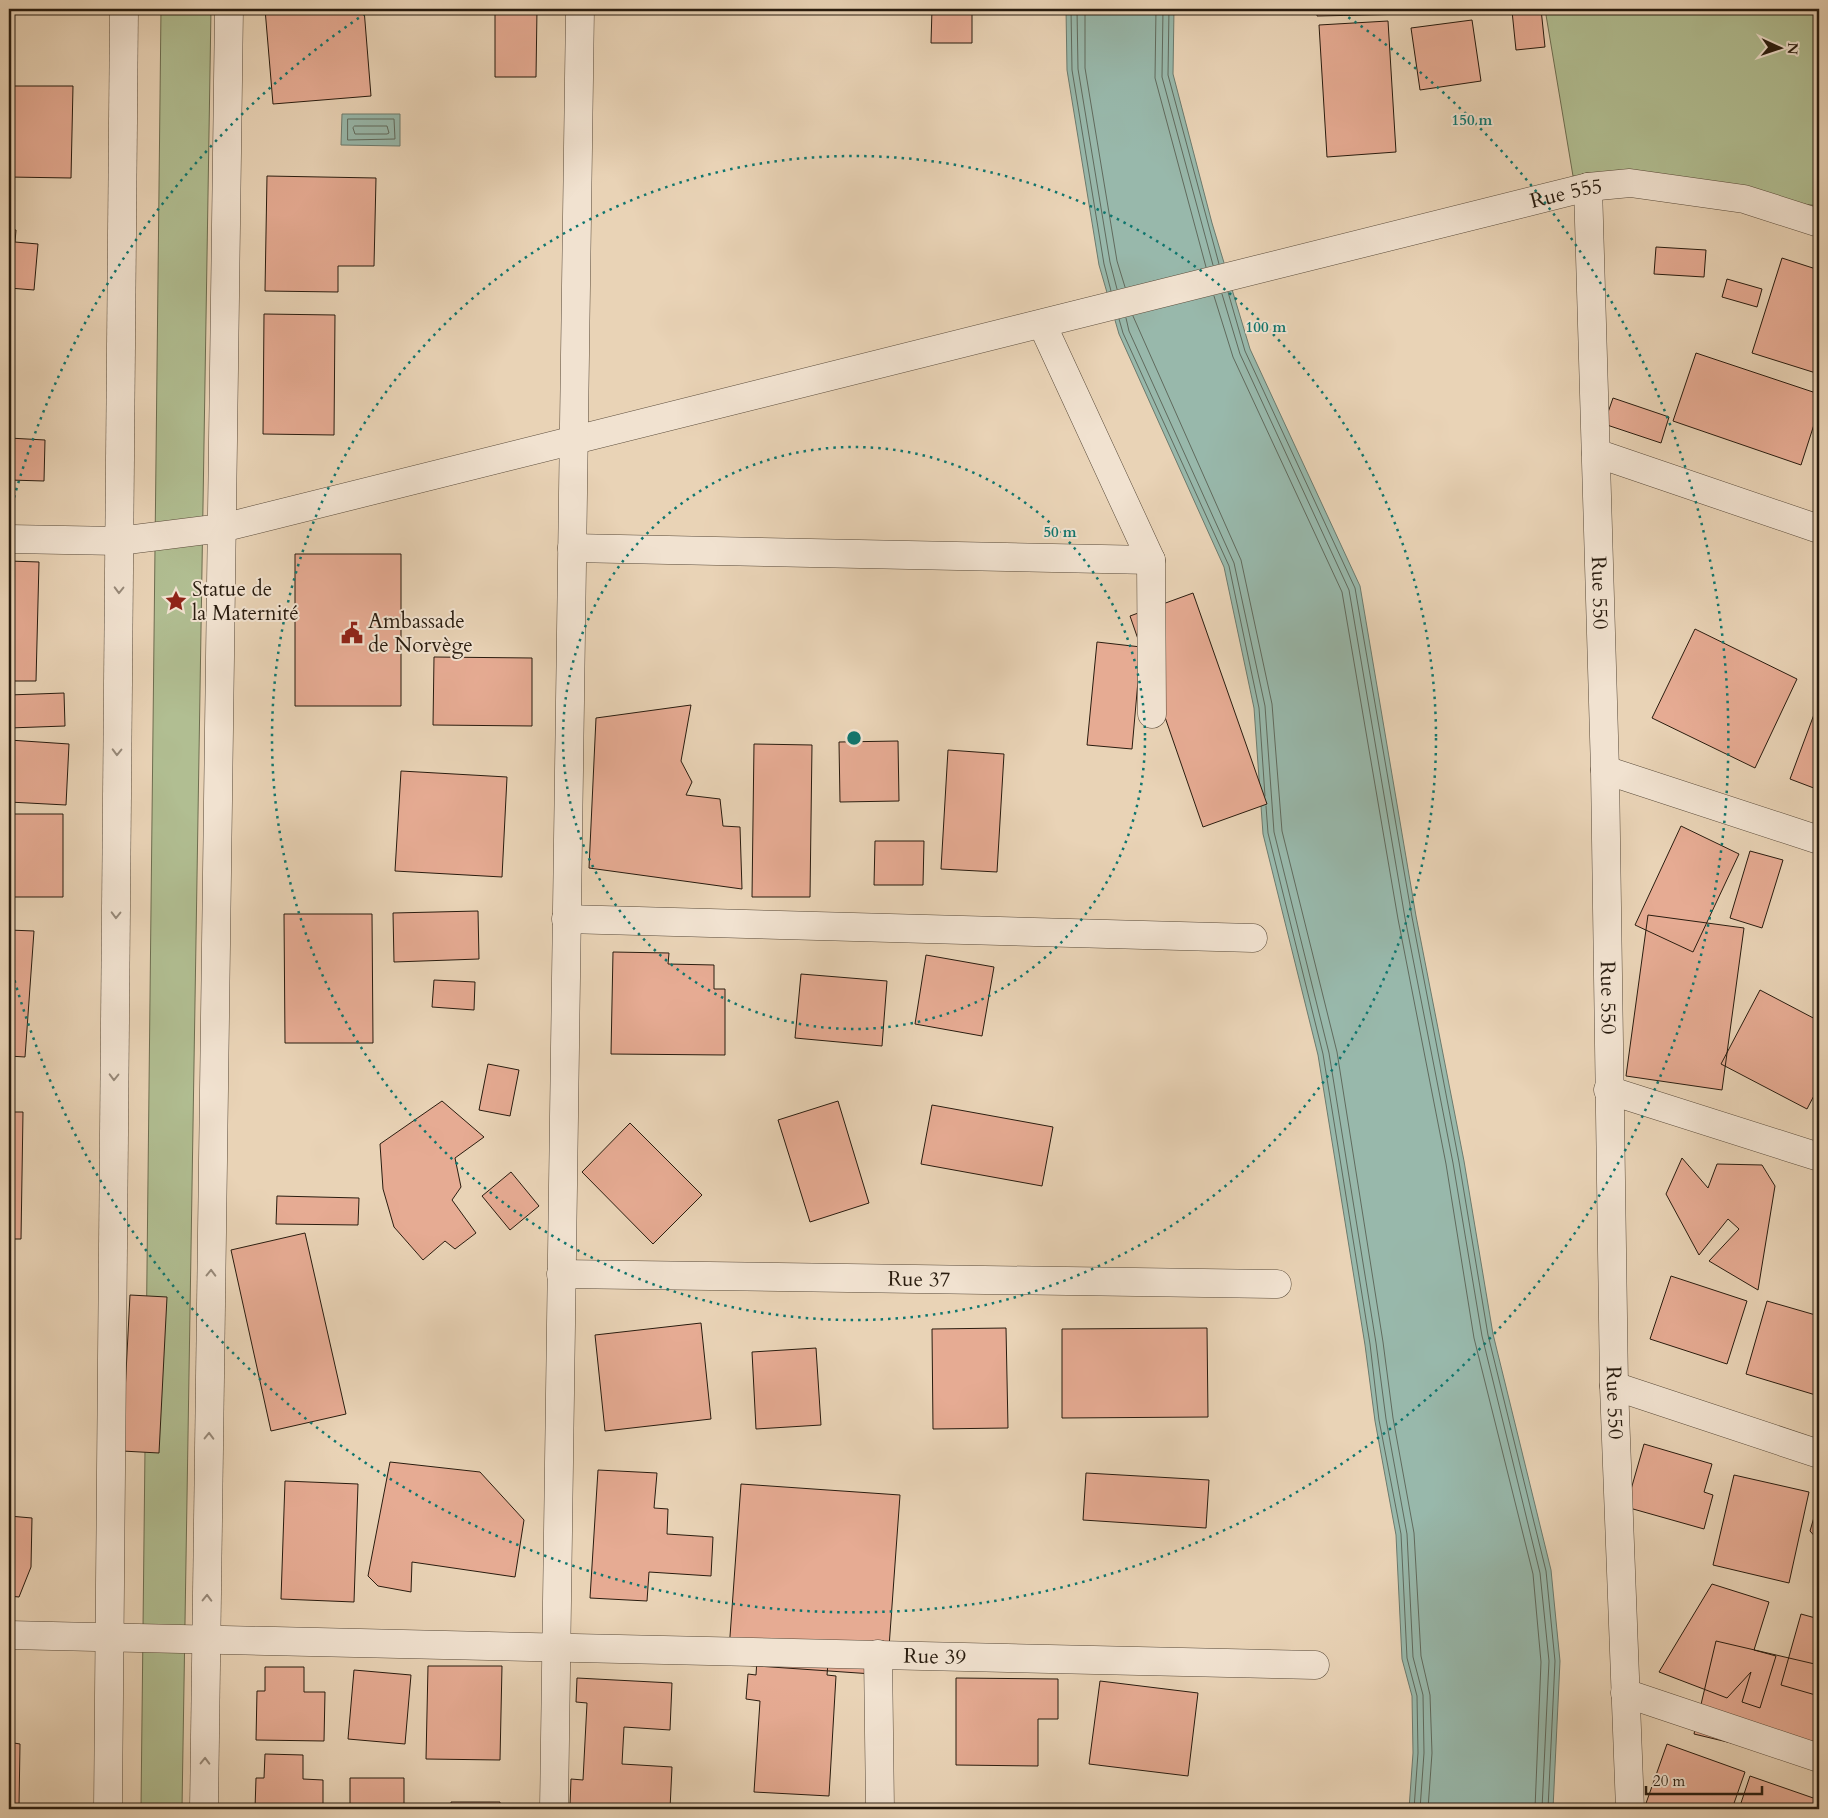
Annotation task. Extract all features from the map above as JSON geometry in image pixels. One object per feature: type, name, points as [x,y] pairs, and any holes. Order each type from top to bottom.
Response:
[{"type":"street","points":[[108,1809],[124,9]]},
{"type":"street","points":[[204,1809],[229,9]]},
{"type":"street","points":[[554,1809],[580,9]]},
{"type":"street","name":"Rue 555","points":[[9,539],[119,541],[222,528],[1588,187],[1630,183],[1744,199],[1819,223]]},
{"type":"street","name":"Rue 550","points":[[1588,187],[1605,770],[1608,1090],[1614,1386],[1630,1809]]},
{"type":"street","points":[[1042,324],[1150,560],[1152,714]]},
{"type":"street","points":[[1596,453],[1819,529]]},
{"type":"street","points":[[572,548],[1150,560]]},
{"type":"street","points":[[1605,770],[1819,840]]},
{"type":"street","points":[[566,919],[1253,938]]},
{"type":"street","points":[[1608,1090],[1819,1157]]},
{"type":"street","name":"Rue 37","points":[[562,1274],[1276,1284]]},
{"type":"street","points":[[1614,1386],[1819,1454]]},
{"type":"street","name":"Rue 39","points":[[9,1635],[556,1646],[1315,1665]]},
{"type":"street","points":[[878,1654],[880,1809]]},
{"type":"street","points":[[1626,1693],[1819,1758]]},
{"type":"green space","points":[[161,9],[211,9],[182,1809],[141,1809]]},
{"type":"green space","points":[[1545,9],[1819,9],[1819,206],[1573,176]]},
{"type":"water","points":[[1066,9],[1174,9],[1173,74],[1212,223],[1250,349],[1360,586],[1416,916],[1464,1161],[1493,1334],[1551,1570],[1560,1661],[1553,1809],[1409,1809],[1413,1753],[1412,1696],[1402,1659],[1396,1535],[1375,1421],[1365,1345],[1318,1055],[1263,834],[1254,708],[1224,567],[1119,334],[1099,265],[1067,70]]},
{"type":"water","points":[[342,114],[400,114],[400,146],[341,145]]},
{"type":"building","points":[[265,9],[364,9],[371,96],[273,104]]},
{"type":"building","points":[[495,9],[537,9],[536,77],[495,77]]},
{"type":"building","points":[[932,9],[972,9],[972,43],[931,43]]},
{"type":"building","points":[[1317,9],[1411,9],[1411,14],[1317,16]]},
{"type":"building","points":[[1426,9],[1450,9],[1426,12]]},
{"type":"building","points":[[1541,9],[1545,47],[1516,50],[1512,11]]},
{"type":"building","points":[[1472,20],[1481,81],[1420,90],[1411,28]]},
{"type":"building","points":[[1388,21],[1396,152],[1327,157],[1319,25]]},
{"type":"building","points":[[11,86],[73,86],[71,178],[9,177]]},
{"type":"building","points":[[267,176],[376,178],[374,266],[338,266],[338,292],[265,291]]},
{"type":"building","points":[[9,229],[16,230],[15,242],[38,244],[34,290],[9,288]]},
{"type":"building","points":[[1656,247],[1706,250],[1704,277],[1654,274]]},
{"type":"building","points":[[1782,258],[1819,270],[1819,374],[1752,353]]},
{"type":"building","points":[[1727,279],[1762,289],[1757,307],[1722,297]]},
{"type":"building","points":[[264,314],[335,315],[334,435],[263,434]]},
{"type":"building","points":[[1696,353],[1819,394],[1819,409],[1801,465],[1673,421]]},
{"type":"building","points":[[1613,398],[1669,417],[1661,443],[1604,424]]},
{"type":"building","points":[[9,438],[45,440],[44,481],[9,480]]},
{"type":"building","points":[[295,554],[401,554],[401,706],[295,706]]},
{"type":"building","points":[[9,561],[39,562],[36,681],[9,681]]},
{"type":"building","points":[[1193,593],[1267,804],[1203,827],[1130,616]]},
{"type":"building","points":[[1695,629],[1797,679],[1755,768],[1652,718]]},
{"type":"building","points":[[1097,642],[1141,647],[1132,749],[1087,745]]},
{"type":"building","points":[[434,657],[532,658],[532,726],[433,725]]},
{"type":"building","points":[[64,693],[65,726],[9,728],[9,695]]},
{"type":"building","points":[[1819,701],[1819,790],[1790,779]]},
{"type":"building","points":[[691,705],[681,761],[692,782],[686,795],[720,799],[723,826],[740,827],[742,889],[589,868],[596,718]]},
{"type":"building","points":[[9,740],[69,744],[66,805],[9,802]]},
{"type":"building","points":[[898,741],[899,801],[840,802],[839,742]]},
{"type":"building","points":[[754,744],[812,745],[810,897],[752,897]]},
{"type":"building","points":[[948,750],[1004,754],[997,872],[941,869]]},
{"type":"building","points":[[401,771],[507,777],[502,877],[395,871]]},
{"type":"building","points":[[9,814],[63,814],[63,897],[9,897]]},
{"type":"building","points":[[1681,826],[1739,854],[1693,952],[1635,925]]},
{"type":"building","points":[[875,841],[924,841],[923,885],[874,885]]},
{"type":"building","points":[[1750,851],[1783,860],[1762,928],[1730,918]]},
{"type":"building","points":[[478,911],[479,959],[394,962],[393,913]]},
{"type":"building","points":[[284,914],[372,914],[373,1043],[285,1043]]},
{"type":"building","points":[[1648,915],[1744,928],[1722,1090],[1626,1076]]},
{"type":"building","points":[[9,930],[34,931],[25,1057],[9,1056]]},
{"type":"building","points":[[613,952],[669,953],[668,964],[714,965],[714,989],[725,989],[725,1055],[611,1054]]},
{"type":"building","points":[[926,955],[994,967],[982,1036],[915,1024]]},
{"type":"building","points":[[801,974],[887,981],[882,1046],[795,1038]]},
{"type":"building","points":[[434,980],[475,982],[474,1010],[432,1007]]},
{"type":"building","points":[[1760,990],[1819,1021],[1819,1086],[1807,1109],[1721,1064]]},
{"type":"building","points":[[488,1064],[519,1070],[510,1116],[479,1110]]},
{"type":"building","points":[[442,1101],[484,1137],[455,1158],[461,1187],[452,1200],[476,1233],[455,1249],[445,1241],[423,1260],[394,1227],[383,1189],[380,1144]]},
{"type":"building","points":[[838,1101],[869,1203],[810,1222],[778,1120]]},
{"type":"building","points":[[932,1105],[1053,1127],[1042,1186],[921,1164]]},
{"type":"building","points":[[9,1112],[23,1112],[21,1239],[9,1239]]},
{"type":"building","points":[[630,1123],[702,1195],[653,1244],[582,1172]]},
{"type":"building","points":[[1682,1158],[1708,1188],[1717,1164],[1762,1165],[1775,1186],[1758,1290],[1709,1261],[1739,1229],[1728,1219],[1699,1255],[1666,1194]]},
{"type":"building","points":[[511,1172],[539,1206],[510,1230],[482,1196]]},
{"type":"building","points":[[277,1196],[359,1198],[358,1225],[276,1224]]},
{"type":"building","points":[[305,1233],[346,1414],[271,1431],[231,1250]]},
{"type":"building","points":[[1671,1276],[1747,1301],[1727,1364],[1650,1339]]},
{"type":"building","points":[[130,1295],[167,1297],[159,1453],[122,1451]]},
{"type":"building","points":[[1767,1301],[1819,1316],[1819,1396],[1746,1374]]},
{"type":"building","points":[[9,1307],[13,1307],[9,1348]]},
{"type":"building","points":[[701,1323],[711,1419],[605,1431],[595,1335]]},
{"type":"building","points":[[1006,1328],[1008,1428],[933,1429],[932,1329]]},
{"type":"building","points":[[1207,1328],[1208,1417],[1062,1418],[1062,1329]]},
{"type":"building","points":[[816,1348],[821,1425],[756,1429],[752,1352]]},
{"type":"building","points":[[1644,1444],[1712,1464],[1704,1492],[1713,1495],[1704,1529],[1626,1507]]},
{"type":"building","points":[[390,1462],[480,1472],[524,1520],[515,1577],[412,1562],[411,1592],[378,1586],[368,1576]]},
{"type":"building","points":[[598,1470],[657,1473],[654,1508],[668,1509],[667,1534],[713,1537],[711,1576],[649,1572],[647,1601],[590,1598]]},
{"type":"building","points":[[1086,1473],[1209,1480],[1206,1528],[1083,1520]]},
{"type":"building","points":[[1734,1475],[1809,1492],[1789,1583],[1713,1565]]},
{"type":"building","points":[[285,1481],[358,1484],[354,1602],[281,1599]]},
{"type":"building","points":[[741,1484],[900,1495],[887,1675],[728,1664]]},
{"type":"building","points":[[1819,1500],[1819,1541],[1810,1531]]},
{"type":"building","points":[[9,1516],[32,1518],[31,1567],[19,1597],[9,1596]]},
{"type":"building","points":[[1819,1568],[1819,1596],[1815,1594]]},
{"type":"building","points":[[1712,1584],[1769,1602],[1754,1650],[1776,1656],[1760,1708],[1742,1702],[1751,1672],[1727,1698],[1659,1672]]},
{"type":"building","points":[[1801,1614],[1819,1619],[1819,1696],[1781,1685]]},
{"type":"building","points":[[1716,1641],[1819,1665],[1819,1764],[1694,1734]]},
{"type":"building","points":[[757,1659],[828,1663],[827,1675],[836,1676],[829,1796],[754,1792],[760,1701],[746,1699],[748,1674],[756,1675]]},
{"type":"building","points":[[428,1666],[502,1666],[500,1760],[426,1759]]},
{"type":"building","points":[[265,1667],[304,1667],[304,1692],[325,1692],[324,1741],[256,1740],[257,1691],[265,1691]]},
{"type":"building","points":[[354,1670],[411,1675],[405,1744],[348,1739]]},
{"type":"building","points":[[577,1678],[672,1683],[670,1730],[624,1727],[622,1764],[672,1767],[670,1809],[570,1805],[571,1779],[583,1780],[587,1703],[576,1702]]},
{"type":"building","points":[[956,1678],[1058,1679],[1058,1719],[1038,1719],[1038,1766],[956,1765]]},
{"type":"building","points":[[1100,1681],[1198,1693],[1188,1776],[1089,1764]]},
{"type":"building","points":[[9,1713],[14,1713],[14,1743],[20,1744],[19,1807],[9,1807]]},
{"type":"building","points":[[1667,1744],[1745,1772],[1732,1809],[1644,1809]]},
{"type":"building","points":[[265,1754],[303,1755],[303,1779],[323,1780],[323,1809],[255,1809],[256,1778],[264,1778]]},
{"type":"building","points":[[1750,1776],[1819,1800],[1819,1809],[1739,1809]]},
{"type":"building","points":[[350,1778],[404,1778],[404,1809],[350,1809]]},
{"type":"building","points":[[451,1802],[500,1802],[500,1809],[451,1809]]},
{"type":"place","name":"Statue de la Maternité","points":[[176,601]]},
{"type":"place","name":"Ambassade de Norvège","points":[[352,633]]}]
